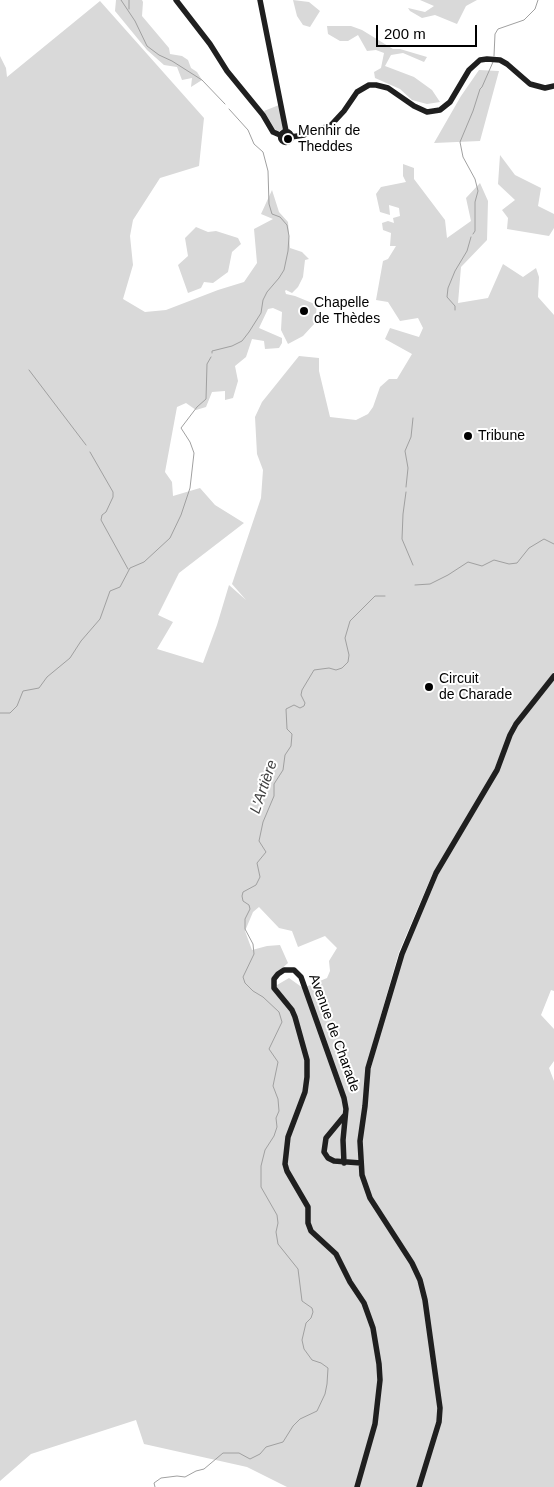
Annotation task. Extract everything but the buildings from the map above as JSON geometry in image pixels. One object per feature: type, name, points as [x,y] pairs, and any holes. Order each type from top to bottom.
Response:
[{"type":"street","points":[[176,0],[210,44],[227,71],[263,115],[273,132],[280,135],[280,139],[284,142],[289,142],[292,137],[304,135],[331,125],[344,111],[357,92],[369,85],[388,88],[414,106],[427,112],[440,110],[450,102],[469,70],[480,60],[500,60],[530,84],[545,88],[554,86]]},
{"type":"street","points":[[260,0],[286,131],[292,137]]},
{"type":"street","points":[[280,135],[286,131]]},
{"type":"street","points":[[419,1487],[439,1422],[440,1408],[425,1300],[416,1271],[370,1198],[363,1180],[360,1163],[360,1141],[368,1068],[404,949],[436,873],[497,770],[513,729],[554,676]]},
{"type":"street","name":"Avenue de Charade","points":[[346,1113],[326,1138],[324,1148],[328,1158],[344,1163],[343,1140],[346,1113],[346,1103],[337,1073],[301,976],[292,969],[281,971],[274,979],[274,988],[292,1010],[296,1018],[307,1060],[308,1077],[305,1092],[288,1137],[284,1159],[285,1167],[308,1207],[308,1223],[311,1231],[336,1254],[350,1282],[364,1303],[373,1328],[379,1364],[380,1380],[375,1424],[357,1487]]},
{"type":"street","points":[[344,1163],[360,1163]]},
{"type":"shaded area","points":[[116,0],[142,0],[142,16],[169,48],[170,54],[182,56],[188,60],[191,68],[197,72],[202,80],[191,87],[192,78],[182,80],[177,67],[164,65],[147,50],[115,11]]},
{"type":"shaded area","points":[[293,0],[309,2],[320,11],[310,27],[303,25],[297,16]]},
{"type":"shaded area","points":[[420,0],[477,0],[466,6],[457,24],[435,15],[422,18],[410,11],[408,8],[425,12],[434,6]]},
{"type":"shaded area","points":[[100,1],[204,118],[199,166],[160,178],[133,220],[130,236],[133,265],[123,299],[145,312],[166,310],[244,282],[257,263],[254,229],[273,219],[261,214],[272,190],[279,212],[288,222],[290,248],[302,252],[309,259],[305,260],[303,277],[298,287],[292,293],[285,291],[286,294],[317,305],[315,323],[303,336],[288,344],[281,330],[282,312],[273,308],[268,309],[259,328],[282,338],[282,343],[279,348],[265,349],[264,341],[252,339],[246,357],[235,366],[238,381],[233,398],[225,400],[225,391],[212,392],[206,407],[196,410],[186,403],[177,407],[165,472],[172,482],[173,496],[200,488],[215,505],[244,523],[179,573],[158,615],[173,622],[157,649],[203,663],[229,585],[246,600],[232,584],[261,498],[263,470],[257,454],[255,417],[262,402],[299,356],[319,358],[319,371],[330,417],[356,420],[368,414],[373,407],[380,387],[389,379],[397,379],[412,354],[385,339],[390,328],[419,337],[423,328],[418,318],[400,321],[388,302],[376,300],[383,261],[388,259],[396,246],[390,246],[391,233],[383,230],[382,223],[388,221],[394,223],[393,218],[400,216],[399,208],[389,205],[390,215],[380,212],[376,194],[381,187],[406,182],[403,176],[403,164],[414,168],[414,179],[445,220],[447,238],[471,221],[466,198],[480,183],[488,201],[487,240],[461,267],[458,303],[488,298],[503,264],[523,277],[536,268],[539,277],[538,297],[554,315],[554,672],[512,725],[493,773],[432,875],[399,952],[374,1039],[366,1087],[398,965],[432,883],[497,770],[512,732],[554,677],[554,991],[551,990],[541,1015],[554,1029],[554,1061],[549,1068],[554,1081],[554,1487],[287,1487],[247,1467],[144,1444],[136,1420],[31,1454],[0,1481],[0,56],[6,68],[7,77]],"holes":[[[259,907],[279,928],[292,931],[298,947],[325,936],[337,948],[329,961],[330,971],[327,978],[303,988],[289,978],[277,985],[271,978],[288,963],[280,945],[252,950],[245,931],[253,912]]]},
{"type":"shaded area","points":[[327,26],[351,26],[362,30],[393,49],[400,49],[427,57],[424,62],[403,53],[391,55],[385,66],[414,77],[432,90],[440,102],[427,104],[412,100],[400,89],[375,78],[374,72],[381,68],[384,53],[376,50],[367,51],[358,35],[348,41],[340,41],[328,34]]},
{"type":"shaded area","points":[[479,70],[499,71],[480,141],[434,143],[461,96]]},
{"type":"shaded area","points":[[279,105],[283,129],[278,132],[264,111]]},
{"type":"shaded area","points":[[500,155],[515,175],[541,188],[538,206],[554,214],[554,228],[549,236],[507,229],[508,218],[502,210],[515,200],[498,184]]},
{"type":"shaded area","points":[[196,227],[208,232],[216,231],[238,238],[241,244],[232,252],[228,272],[213,283],[204,282],[201,288],[188,293],[178,265],[188,256],[185,238]]},
{"type":"waterway","points":[[121,0],[135,21],[147,46],[202,80],[225,104]]},
{"type":"waterway","points":[[129,0],[129,9]]},
{"type":"waterway","points":[[494,56],[495,34],[498,29],[524,20],[535,9],[538,0]]},
{"type":"waterway","points":[[473,234],[475,231],[475,202],[478,191],[475,179],[463,157],[460,142],[480,89],[493,62]]},
{"type":"waterway","points":[[212,353],[212,351],[232,346],[242,341],[249,332],[261,313],[263,300],[267,292],[284,270],[288,251],[289,236],[287,225],[280,217],[272,214],[269,204],[268,171],[263,152],[254,144],[248,130],[229,109]]},
{"type":"waterway","points":[[455,310],[455,306],[447,297],[448,288],[455,271],[467,251],[471,237]]},
{"type":"waterway","points":[[0,713],[10,713],[17,706],[23,691],[39,688],[47,677],[70,658],[81,641],[100,619],[110,591],[120,587],[130,568],[144,562],[170,538],[181,515],[190,488],[194,453],[190,442],[181,428],[197,407],[206,399],[207,364],[211,357]]},
{"type":"waterway","points":[[29,370],[86,445]]},
{"type":"waterway","points":[[406,487],[408,468],[405,451],[411,437],[413,418]]},
{"type":"waterway","points":[[90,452],[113,492],[113,497],[101,520],[128,569]]},
{"type":"waterway","points":[[406,492],[402,539],[413,565]]},
{"type":"waterway","name":"L'Artière","points":[[415,585],[430,584],[468,562],[482,566],[494,560],[509,564],[517,563],[529,548],[544,539],[554,544]]},
{"type":"waterway","name":"L'Artière","points":[[155,1487],[154,1483],[161,1478],[185,1477],[204,1469],[223,1453],[239,1453],[250,1459],[260,1454],[266,1447],[283,1442],[300,1419],[317,1411],[325,1394],[328,1368],[312,1360],[304,1349],[302,1340],[306,1323],[311,1318],[313,1312],[312,1308],[302,1301],[298,1269],[278,1244],[276,1232],[277,1215],[261,1187],[261,1166],[265,1150],[274,1136],[277,1127],[276,1118],[279,1111],[278,1099],[273,1086],[278,1062],[269,1049],[282,1022],[279,1012],[263,997],[253,991],[245,983],[243,977],[254,954],[253,944],[245,929],[245,919],[250,909],[249,905],[243,901],[242,896],[243,892],[256,885],[260,877],[257,863],[266,852],[259,841],[263,822],[274,796],[274,784],[283,770],[285,755],[291,746],[292,734],[287,729],[286,709],[294,705],[300,708],[304,706],[305,703],[301,695],[302,690],[314,670],[329,668],[336,670],[342,668],[348,662],[349,655],[345,638],[350,621],[375,596],[385,596]]},
{"type":"place","name":"Menhir de Theddes","points":[[288,139]]},
{"type":"place","name":"Chapelle de Thèdes","points":[[304,311]]},
{"type":"place","name":"Tribune","points":[[468,436]]},
{"type":"place","name":"Circuit de Charade","points":[[429,687]]}]
